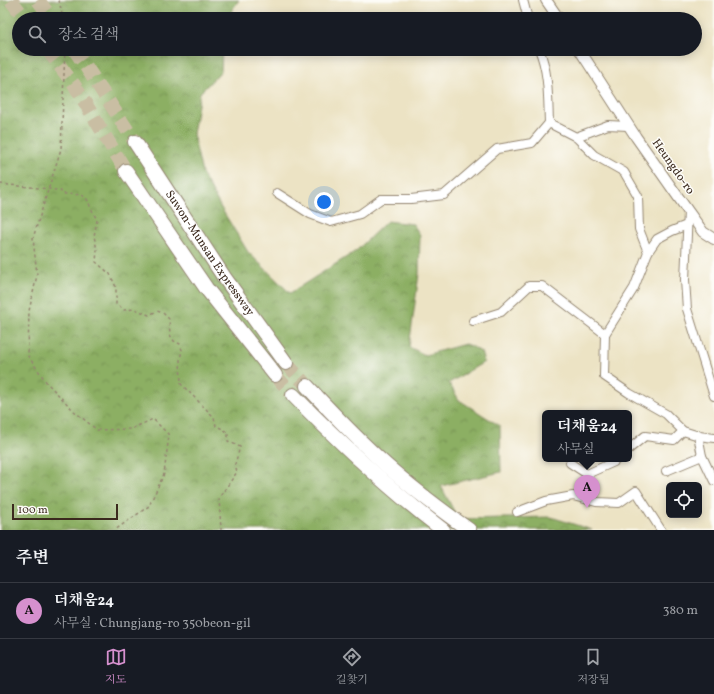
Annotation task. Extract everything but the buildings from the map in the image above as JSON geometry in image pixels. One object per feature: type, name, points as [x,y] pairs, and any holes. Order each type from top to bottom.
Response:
[{"type":"highway","name":"Suwon-Munsan Expressway","points":[[135,142],[224,276],[286,363]]},
{"type":"highway","name":"Suwon-Munsan Expressway","points":[[126,171],[206,288],[275,375]]},
{"type":"highway","points":[[307,386],[344,425],[387,466],[435,505],[469,530]]},
{"type":"highway","points":[[293,395],[334,437],[378,477],[443,530]]},
{"type":"street","points":[[523,0],[526,12]]},
{"type":"street","points":[[546,0],[554,12]]},
{"type":"street","points":[[277,193],[310,214],[331,222],[360,214],[381,199],[411,199],[444,195],[496,149],[532,142],[550,123],[548,83],[542,56]]},
{"type":"street","name":"Heungdo-ro","points":[[583,56],[628,126],[688,211],[703,232],[714,239]]},
{"type":"street","points":[[550,123],[576,137],[594,155],[624,172],[638,196],[638,230],[648,252]]},
{"type":"street","points":[[576,137],[608,124],[628,126]]},
{"type":"street","points":[[688,211],[685,280],[687,309],[714,396]]},
{"type":"street","points":[[687,225],[657,240],[648,252],[634,288],[605,334],[604,376],[666,414],[683,431],[714,438]]},
{"type":"street","points":[[473,321],[500,312],[529,286],[542,286],[605,334]]},
{"type":"street","points":[[632,447],[645,436],[674,440],[683,431]]},
{"type":"street","points":[[698,435],[702,456],[714,481]]},
{"type":"street","points":[[666,471],[702,456]]},
{"type":"street","points":[[570,463],[586,474],[614,462]]},
{"type":"street","points":[[517,512],[546,501],[573,496],[596,502],[619,503],[636,491],[661,530]]},
{"type":"path","points":[[59,0],[62,12]]},
{"type":"path","points":[[65,56],[61,150],[33,238],[37,275],[28,311],[28,356],[47,384],[74,411],[96,430],[131,429],[153,419],[169,435],[164,474],[149,506],[115,530]]},
{"type":"path","points":[[0,184],[49,189],[61,191],[61,193],[65,194],[80,194],[84,196],[90,204],[97,220],[94,236],[97,250],[96,262],[110,274],[116,287],[116,304],[124,310],[135,309],[149,315],[157,311],[163,313],[169,318],[170,335],[174,341],[180,344],[182,350],[180,360],[181,384],[214,417],[216,426],[228,433],[228,441],[240,447],[235,464],[237,472],[218,498],[221,530]]},
{"type":"green space","points":[[0,0],[239,0],[232,12],[12,12],[12,56],[222,56],[221,71],[200,93],[193,134],[202,173],[248,252],[290,293],[356,251],[387,221],[413,224],[420,235],[419,274],[409,347],[425,355],[465,344],[481,352],[484,362],[449,383],[459,400],[500,426],[501,472],[441,486],[458,519],[551,517],[592,530],[0,530]]},
{"type":"tunnel","points":[[11,0],[20,12]]},
{"type":"tunnel","points":[[38,0],[47,12]]},
{"type":"tunnel","points":[[52,56],[75,86],[126,171]]},
{"type":"tunnel","points":[[79,56],[135,142]]},
{"type":"tunnel","points":[[286,363],[307,386]]},
{"type":"tunnel","points":[[275,375],[293,395]]},
{"type":"place","name":"더채움24","points":[[587,508]]}]
